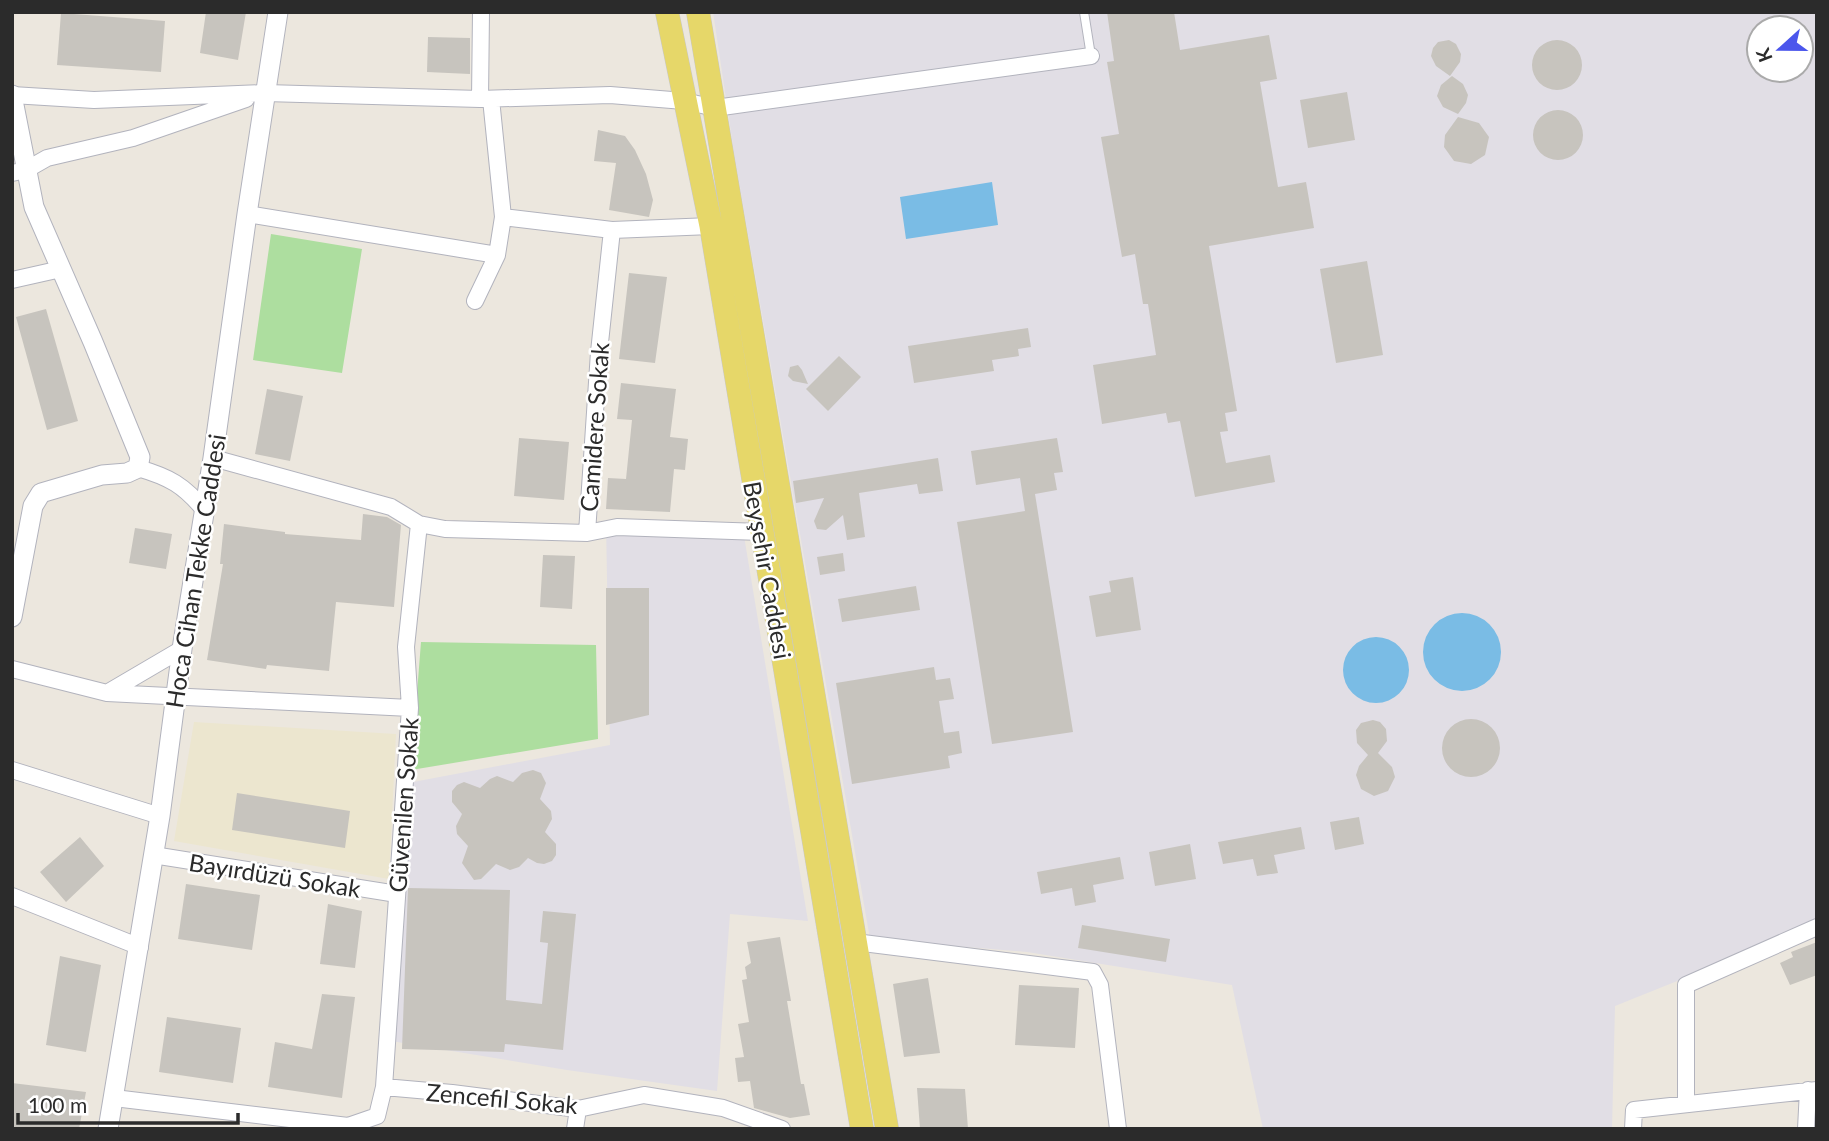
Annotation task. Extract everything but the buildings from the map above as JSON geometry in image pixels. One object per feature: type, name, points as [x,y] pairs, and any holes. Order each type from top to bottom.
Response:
[{"type":"main road","name":"Beyşehir Caddesi","points":[[667,12],[711,226],[862,1129]]},
{"type":"main road","name":"Beyşehir Caddesi","points":[[698,12],[887,1129]]},
{"type":"street","name":"Hoca Cihan Tekke Caddesi","points":[[108,1129],[160,816],[182,649],[213,458],[278,12]]},
{"type":"street","points":[[475,300],[497,255],[503,217],[486,99],[481,12]]},
{"type":"street","points":[[138,468],[140,457],[19,171],[12,95],[94,100],[265,93],[486,99],[610,95],[684,101],[715,107],[1091,56]]},
{"type":"street","points":[[19,171],[47,158],[133,138],[265,93]]},
{"type":"street","points":[[247,214],[497,255]]},
{"type":"street","points":[[503,217],[612,230],[711,226]]},
{"type":"street","name":"Camidere Sokak","points":[[213,458],[391,507],[419,524],[444,528],[587,533],[599,352],[612,230]]},
{"type":"street","points":[[12,280],[61,269]]},
{"type":"street","points":[[12,617],[33,506],[41,493],[102,475],[127,473],[138,468],[168,476],[205,510]]},
{"type":"street","name":"Güvenilen Sokak","points":[[114,1098],[348,1126],[377,1116],[384,1087],[410,708],[406,647],[419,524]]},
{"type":"street","points":[[587,533],[617,527],[761,532]]},
{"type":"street","points":[[107,692],[182,649]]},
{"type":"street","points":[[12,669],[107,692],[410,708]]},
{"type":"street","points":[[12,770],[160,816]]},
{"type":"street","name":"Bayırdüzü Sokak","points":[[153,855],[397,894]]},
{"type":"street","points":[[12,896],[139,947]]},
{"type":"street","points":[[1686,1104],[1686,985],[1817,927]]},
{"type":"street","points":[[855,942],[1093,972],[1100,985],[1118,1129]]},
{"type":"street","name":"Zencefil Sokak","points":[[384,1087],[578,1109],[644,1095],[723,1108],[782,1129]]},
{"type":"street","points":[[1633,1129],[1634,1110],[1812,1090],[1806,1129]]},
{"type":"street","points":[[575,1129],[578,1109]]},
{"type":"lane","points":[[1084,12],[1091,56]]},
{"type":"shaded area","points":[[713,12],[1817,12],[1817,925],[1615,1006],[1612,1129],[1263,1129],[1232,985],[1027,952],[870,939],[734,152]]},
{"type":"shaded area","points":[[606,523],[744,536],[808,921],[730,914],[717,1091],[391,1041],[413,782],[610,745]]},
{"type":"shaded area","points":[[194,722],[396,734],[389,879],[174,841]]},
{"type":"green space","points":[[271,234],[362,249],[342,373],[253,360]]},
{"type":"green space","points":[[421,642],[596,645],[598,739],[411,770]]},
{"type":"water","points":[[992,182],[998,225],[906,239],[900,197]]},
{"type":"water","points":[[1462,613],[1477,616],[1494,630],[1501,652],[1498,667],[1484,684],[1462,691],[1447,688],[1430,674],[1423,652],[1426,637],[1440,620]]},
{"type":"water","points":[[1376,637],[1389,640],[1399,647],[1406,657],[1409,670],[1406,683],[1399,693],[1389,700],[1376,703],[1363,700],[1353,693],[1346,683],[1343,670],[1346,657],[1353,647],[1363,640]]}]
